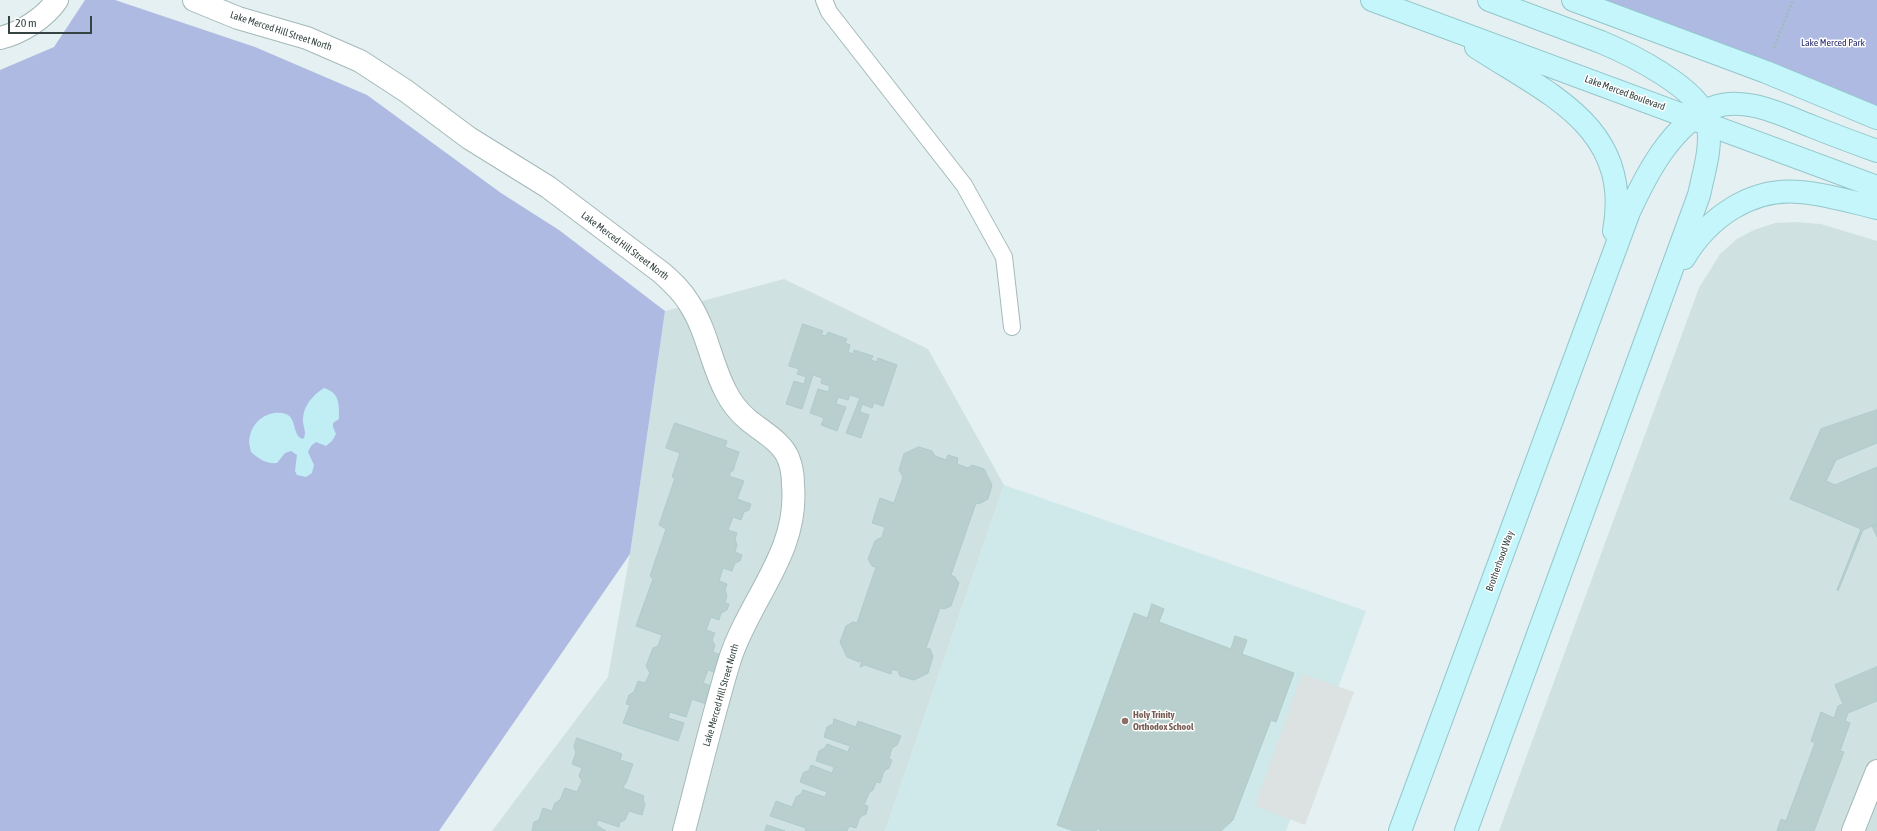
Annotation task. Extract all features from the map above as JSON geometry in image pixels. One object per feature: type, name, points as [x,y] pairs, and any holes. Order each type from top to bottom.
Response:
[{"type":"main road","name":"Lake Merced Boulevard","points":[[1372,0],[1701,118],[1877,187]]},
{"type":"main road","points":[[1466,831],[1699,195],[1708,150],[1701,118],[1695,100],[1677,84],[1619,49],[1489,0]]},
{"type":"main road","points":[[1573,0],[1766,72],[1877,118]]},
{"type":"main road","points":[[1441,25],[1575,113],[1601,143],[1610,162],[1617,204],[1610,249],[1599,290]]},
{"type":"main road","points":[[1599,290],[1628,212],[1654,163],[1678,132],[1701,118],[1713,107],[1728,105],[1756,107],[1877,151]]},
{"type":"main road","points":[[1658,310],[1676,271],[1688,252],[1715,220],[1736,206],[1764,195],[1780,192],[1798,192],[1877,208]]},
{"type":"main road","name":"Brotherhood Way","points":[[1400,831],[1599,290]]},
{"type":"street","points":[[0,38],[22,30],[38,20],[53,6],[57,0]]},
{"type":"street","name":"Lake Merced Hill Street North","points":[[194,0],[238,18],[307,38],[336,49],[366,64],[406,90],[469,138],[548,187],[662,273],[677,287],[690,303],[722,384],[731,402],[746,418],[781,446],[789,458],[795,503],[788,537],[776,565],[750,612],[730,658],[684,831]]},
{"type":"street","points":[[1853,831],[1877,771]]},
{"type":"lane","points":[[824,0],[829,12],[964,185],[1004,257],[1012,327]]},
{"type":"path","points":[[1773,49],[1793,0]]},
{"type":"shaded area","points":[[1795,222],[1821,224],[1877,241],[1877,831],[1499,831],[1699,288],[1720,254],[1737,239],[1754,230],[1775,223]]},
{"type":"shaded area","points":[[784,279],[928,349],[1004,485],[885,831],[492,831],[608,677],[630,554],[665,311]]},
{"type":"shaded area","name":"Holy Trinity Orthodox School","points":[[1004,485],[1366,611],[1286,831],[885,831]]},
{"type":"shaded area","points":[[1302,674],[1354,692],[1305,825],[1255,806]]},
{"type":"green space","points":[[85,0],[115,0],[255,47],[367,95],[501,193],[559,230],[665,311],[630,554],[439,831],[0,831],[0,70],[54,47]]},
{"type":"green space","name":"Lake Merced Park","points":[[1605,0],[1877,0],[1877,108],[1773,64]]},
{"type":"sand","points":[[324,388],[333,393],[338,400],[339,419],[333,423],[336,434],[332,441],[326,446],[316,442],[311,446],[308,452],[314,465],[312,473],[306,477],[297,475],[295,471],[297,455],[291,451],[285,453],[277,463],[269,463],[251,452],[249,438],[252,430],[258,421],[263,417],[274,413],[286,414],[289,416],[292,419],[297,434],[303,439],[305,435],[303,421],[305,409],[313,397]]},
{"type":"building","points":[[803,324],[823,331],[821,335],[826,336],[828,332],[847,339],[845,343],[850,345],[848,352],[853,354],[854,350],[873,356],[871,360],[877,362],[878,358],[897,365],[883,406],[874,403],[872,408],[862,404],[860,412],[869,415],[861,438],[846,433],[860,398],[850,395],[848,400],[838,397],[836,404],[846,407],[837,431],[821,425],[824,418],[810,413],[818,389],[828,392],[830,386],[821,383],[822,378],[813,375],[802,409],[786,404],[794,381],[804,384],[806,377],[797,374],[799,369],[789,366]]},
{"type":"building","points":[[1877,410],[1877,443],[1836,460],[1826,481],[1835,485],[1877,467],[1877,524],[1863,530],[1838,591],[1837,590],[1861,529],[1790,499],[1821,429]]},
{"type":"building","points":[[675,423],[727,441],[725,447],[739,452],[733,471],[731,471],[729,476],[744,481],[737,499],[751,504],[749,510],[744,512],[741,520],[733,517],[728,530],[737,533],[735,539],[737,545],[735,552],[742,555],[740,561],[735,563],[732,571],[723,568],[719,581],[727,584],[725,590],[727,596],[725,603],[729,604],[727,610],[721,613],[719,620],[711,617],[706,630],[715,633],[712,640],[715,645],[713,652],[726,657],[716,673],[708,670],[703,683],[711,686],[709,705],[692,699],[686,717],[670,712],[668,718],[684,723],[678,741],[623,723],[630,705],[626,704],[629,695],[634,692],[638,681],[645,683],[650,673],[646,666],[653,648],[658,646],[662,635],[636,626],[653,579],[650,576],[666,529],[659,525],[675,478],[672,477],[680,453],[666,448]]},
{"type":"building","points":[[919,447],[932,451],[935,456],[946,460],[948,455],[958,458],[957,464],[968,468],[972,465],[984,469],[992,485],[988,499],[979,504],[976,503],[951,575],[955,577],[959,583],[951,606],[944,609],[940,608],[926,648],[930,649],[933,656],[928,673],[914,680],[900,676],[898,671],[892,669],[891,674],[865,665],[860,667],[862,661],[859,662],[847,657],[840,642],[846,626],[853,622],[857,623],[876,567],[872,566],[868,559],[875,541],[882,537],[885,527],[872,523],[880,498],[894,503],[903,477],[899,470],[904,454]]},
{"type":"building","points":[[1877,524],[1877,537],[1872,526]]},
{"type":"building","points":[[1152,604],[1164,609],[1159,622],[1231,649],[1235,636],[1247,640],[1242,654],[1294,673],[1276,722],[1271,720],[1233,820],[1221,831],[1102,831],[1097,829],[1096,831],[1074,831],[1057,825],[1134,613],[1147,618]]},
{"type":"building","points":[[1877,667],[1877,701],[1848,713],[1845,721],[1850,723],[1840,751],[1844,752],[1814,831],[1777,831],[1781,819],[1786,821],[1815,743],[1811,741],[1821,712],[1834,718],[1838,706],[1843,704],[1835,685]]},
{"type":"building","points":[[834,719],[856,727],[858,721],[901,736],[897,745],[892,748],[889,759],[892,760],[889,768],[884,771],[880,783],[876,782],[873,790],[869,793],[864,805],[868,806],[866,814],[860,817],[856,828],[849,826],[847,831],[805,831],[806,828],[770,816],[776,801],[792,807],[796,797],[801,794],[803,790],[825,797],[827,792],[800,782],[803,773],[809,770],[811,765],[832,773],[834,767],[816,761],[819,751],[825,748],[827,744],[848,752],[850,746],[824,737],[827,727],[833,724]]},
{"type":"building","points":[[577,738],[622,754],[620,760],[633,764],[623,788],[644,796],[643,800],[645,804],[642,815],[629,811],[625,820],[620,822],[619,827],[598,820],[596,825],[606,831],[532,831],[534,822],[539,820],[543,808],[552,811],[555,803],[560,800],[565,788],[577,792],[582,781],[579,776],[582,768],[572,764],[576,752],[574,747]]},
{"type":"building","points":[[767,825],[785,831],[765,831]]},
{"type":"place","name":"Holy Trinity Orthodox School","points":[[1125,721]]}]
